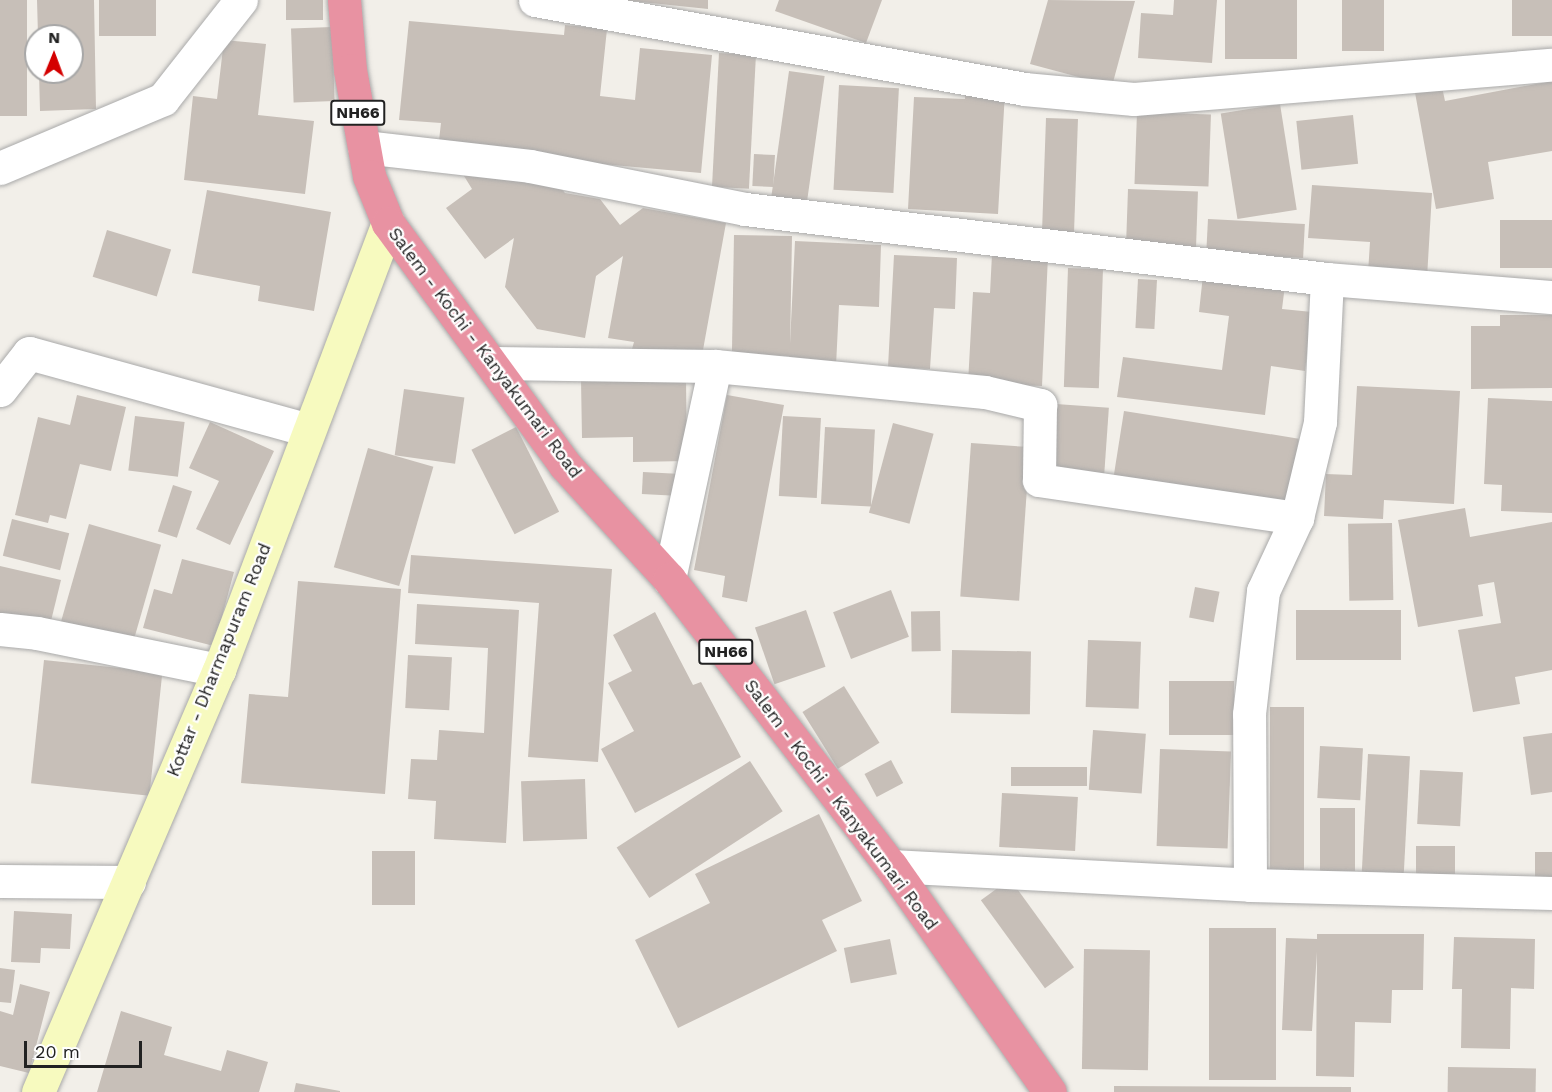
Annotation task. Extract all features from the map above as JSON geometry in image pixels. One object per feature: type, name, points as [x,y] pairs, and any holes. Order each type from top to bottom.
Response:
[{"type":"highway","name":"Salem - Kochi - Kanyakumari Road","points":[[344,0],[350,70],[369,176],[388,223],[493,363],[565,465],[669,579],[891,866],[1050,1092]]},
{"type":"main road","name":"Kottar - Dharmapuram Road","points":[[38,1092],[219,670],[388,223]]},
{"type":"street","points":[[0,168],[163,99],[241,0]]},
{"type":"street","points":[[535,0],[1024,89],[1134,99],[1552,65]]},
{"type":"street","points":[[364,147],[530,166],[745,209],[1327,279],[1552,297]]},
{"type":"street","points":[[1250,885],[1249,714],[1263,591],[1297,518],[1320,422],[1327,279]]},
{"type":"street","points":[[0,390],[29,353],[308,430]]},
{"type":"street","points":[[493,363],[715,366],[985,392],[1040,405],[1039,480],[1297,518]]},
{"type":"street","points":[[669,579],[715,366]]},
{"type":"street","points":[[0,629],[37,633],[219,670]]},
{"type":"street","points":[[891,866],[1250,885],[1552,893]]},
{"type":"street","points":[[0,881],[129,882]]},
{"type":"building","points":[[0,0],[27,0],[27,24],[24,24],[24,84],[27,84],[27,116],[0,116]]},
{"type":"building","points":[[37,0],[94,0],[96,109],[40,111],[39,84],[84,84],[84,24],[38,24]]},
{"type":"building","points":[[99,0],[156,0],[156,36],[99,36]]},
{"type":"building","points":[[286,0],[323,0],[323,20],[286,20]]},
{"type":"building","points":[[622,0],[708,0],[708,9]]},
{"type":"building","points":[[779,0],[882,0],[866,43],[775,11]]},
{"type":"building","points":[[1048,0],[1135,1],[1112,86],[1030,64]]},
{"type":"building","points":[[1174,0],[1217,0],[1212,63],[1138,58],[1141,13],[1173,15]]},
{"type":"building","points":[[1225,0],[1297,0],[1297,59],[1225,59]]},
{"type":"building","points":[[1342,0],[1384,0],[1384,51],[1342,51]]},
{"type":"building","points":[[1512,0],[1552,0],[1552,36],[1512,36]]},
{"type":"building","points":[[409,21],[564,35],[565,25],[607,29],[600,96],[635,100],[640,48],[712,55],[701,173],[438,149],[441,123],[399,120]]},
{"type":"building","points":[[332,27],[335,101],[294,102],[291,28]]},
{"type":"building","points":[[224,40],[266,44],[258,115],[314,121],[305,194],[184,180],[193,96],[217,99]]},
{"type":"building","points":[[719,53],[756,55],[749,189],[712,187]]},
{"type":"building","points":[[789,71],[825,76],[806,207],[771,202]]},
{"type":"building","points":[[1552,81],[1552,151],[1488,162],[1494,199],[1436,209],[1414,87],[1441,82],[1445,101]]},
{"type":"building","points":[[839,85],[899,88],[893,193],[834,190]]},
{"type":"building","points":[[965,89],[1005,92],[998,214],[908,209],[914,97],[965,99]]},
{"type":"building","points":[[1280,104],[1297,210],[1237,219],[1221,113]]},
{"type":"building","points":[[1137,112],[1211,115],[1208,187],[1134,184]]},
{"type":"building","points":[[1353,115],[1358,164],[1301,170],[1296,121]]},
{"type":"building","points":[[1046,118],[1078,119],[1074,235],[1042,234]]},
{"type":"building","points":[[754,154],[775,155],[773,187],[752,186]]},
{"type":"building","points":[[456,163],[555,181],[565,193],[600,199],[620,225],[643,208],[726,223],[701,361],[632,349],[634,342],[608,338],[623,256],[596,276],[585,338],[537,329],[505,287],[514,238],[485,259],[446,208],[472,189]]},
{"type":"building","points":[[1312,185],[1432,193],[1427,278],[1368,273],[1370,242],[1308,238]]},
{"type":"building","points":[[1128,189],[1198,191],[1196,255],[1126,253]]},
{"type":"building","points":[[207,190],[331,212],[314,311],[258,301],[260,286],[192,273]]},
{"type":"building","points":[[1208,219],[1305,224],[1303,258],[1206,253]]},
{"type":"building","points":[[1500,220],[1552,220],[1552,268],[1500,268]]},
{"type":"building","points":[[107,230],[171,250],[157,296],[93,277]]},
{"type":"building","points":[[734,235],[792,236],[790,356],[732,355]]},
{"type":"building","points":[[795,241],[881,245],[879,307],[839,305],[836,366],[789,364]]},
{"type":"building","points":[[992,254],[1048,256],[1042,386],[968,383],[973,292],[990,293]]},
{"type":"building","points":[[894,255],[957,258],[955,309],[934,308],[930,369],[888,367]]},
{"type":"building","points":[[1068,268],[1103,269],[1099,388],[1064,387]]},
{"type":"building","points":[[1203,275],[1285,285],[1282,309],[1312,312],[1305,371],[1271,366],[1265,415],[1117,397],[1123,357],[1222,370],[1229,316],[1199,312]]},
{"type":"building","points":[[1138,279],[1157,280],[1154,329],[1135,328]]},
{"type":"building","points":[[1500,315],[1552,315],[1552,388],[1471,389],[1471,326],[1500,326]]},
{"type":"building","points":[[686,379],[687,461],[633,462],[633,437],[582,438],[581,380]]},
{"type":"building","points":[[1357,386],[1460,391],[1454,504],[1384,500],[1383,519],[1324,516],[1326,474],[1352,475]]},
{"type":"building","points":[[404,389],[464,397],[455,464],[395,455]]},
{"type":"building","points":[[77,395],[126,407],[111,471],[80,464],[66,519],[50,515],[48,523],[15,515],[38,417],[70,425]]},
{"type":"building","points":[[727,395],[784,405],[747,602],[722,597],[725,576],[694,570]]},
{"type":"building","points":[[1488,398],[1552,401],[1552,513],[1501,511],[1502,485],[1484,484]]},
{"type":"building","points":[[1056,404],[1109,408],[1104,479],[1051,475]]},
{"type":"building","points":[[1124,411],[1299,439],[1288,504],[1114,476]]},
{"type":"building","points":[[135,416],[185,422],[178,477],[128,471]]},
{"type":"building","points":[[783,416],[821,418],[817,498],[779,496]]},
{"type":"building","points":[[210,422],[274,451],[230,545],[196,529],[219,481],[189,468]]},
{"type":"building","points":[[893,423],[934,434],[909,524],[869,513]]},
{"type":"building","points":[[516,427],[559,512],[515,534],[471,450]]},
{"type":"building","points":[[825,427],[875,430],[871,507],[821,504]]},
{"type":"building","points":[[971,443],[1030,447],[1019,601],[960,597]]},
{"type":"building","points":[[368,448],[433,467],[399,586],[334,567]]},
{"type":"building","points":[[643,472],[681,474],[680,496],[642,494]]},
{"type":"building","points":[[173,485],[192,491],[177,538],[158,532]]},
{"type":"building","points":[[1465,508],[1470,537],[1552,522],[1552,670],[1515,677],[1520,704],[1473,712],[1458,630],[1501,623],[1494,582],[1478,585],[1483,616],[1418,627],[1398,520]]},
{"type":"building","points":[[12,519],[69,533],[60,570],[3,556]]},
{"type":"building","points":[[1392,523],[1393,600],[1349,601],[1348,524]]},
{"type":"building","points":[[89,524],[161,545],[133,643],[61,622]]},
{"type":"building","points":[[411,555],[612,569],[598,762],[528,757],[539,603],[408,593]]},
{"type":"building","points":[[182,559],[234,572],[214,646],[143,628],[154,589],[172,594]]},
{"type":"building","points":[[0,566],[61,580],[49,629],[0,617]]},
{"type":"building","points":[[298,581],[401,589],[385,794],[241,783],[249,694],[288,697]]},
{"type":"building","points":[[1195,587],[1220,592],[1214,622],[1189,617]]},
{"type":"building","points":[[891,590],[909,637],[851,659],[833,612]]},
{"type":"building","points":[[417,604],[519,610],[506,843],[434,839],[436,801],[408,799],[411,759],[437,760],[439,730],[484,733],[488,648],[415,644]]},
{"type":"building","points":[[806,610],[826,667],[774,684],[755,628]]},
{"type":"building","points":[[1296,610],[1401,610],[1401,660],[1296,660]]},
{"type":"building","points":[[940,611],[941,651],[912,652],[911,612]]},
{"type":"building","points":[[655,612],[693,685],[701,682],[741,757],[635,813],[601,749],[634,731],[608,683],[632,671],[613,635]]},
{"type":"building","points":[[1088,640],[1141,642],[1139,709],[1086,707]]},
{"type":"building","points":[[952,650],[1031,651],[1030,714],[951,713]]},
{"type":"building","points":[[408,655],[452,657],[449,710],[405,708]]},
{"type":"building","points":[[44,660],[162,672],[149,796],[31,783]]},
{"type":"building","points":[[1169,681],[1234,681],[1234,735],[1169,735]]},
{"type":"building","points":[[844,686],[880,743],[838,769],[802,712]]},
{"type":"building","points":[[1270,707],[1304,707],[1304,878],[1270,878]]},
{"type":"building","points":[[1093,730],[1146,734],[1142,794],[1089,790]]},
{"type":"building","points":[[1552,733],[1552,792],[1531,795],[1523,737]]},
{"type":"building","points":[[1320,746],[1363,748],[1360,800],[1317,798]]},
{"type":"building","points":[[1160,749],[1231,751],[1228,848],[1157,846]]},
{"type":"building","points":[[1368,754],[1410,756],[1404,874],[1362,872]]},
{"type":"building","points":[[891,760],[903,783],[877,797],[865,774]]},
{"type":"building","points":[[750,761],[783,811],[649,898],[617,848]]},
{"type":"building","points":[[1011,767],[1087,767],[1087,786],[1011,786]]},
{"type":"building","points":[[1420,770],[1463,772],[1460,826],[1417,824]]},
{"type":"building","points":[[585,779],[587,839],[523,841],[521,781]]},
{"type":"building","points":[[1002,793],[1078,797],[1075,851],[999,847]]},
{"type":"building","points":[[1320,808],[1355,808],[1355,871],[1320,871]]},
{"type":"building","points":[[819,814],[862,901],[822,920],[837,951],[678,1028],[635,940],[710,903],[695,874]]},
{"type":"building","points":[[1416,846],[1455,846],[1455,874],[1416,874]]},
{"type":"building","points":[[372,851],[415,851],[415,905],[372,905]]},
{"type":"building","points":[[1535,852],[1552,852],[1552,879],[1535,879]]},
{"type":"building","points":[[1010,879],[1074,967],[1045,988],[981,900]]},
{"type":"building","points":[[14,911],[72,914],[70,949],[41,948],[40,963],[11,962]]},
{"type":"building","points":[[1209,928],[1276,928],[1276,1080],[1209,1080]]},
{"type":"building","points":[[1317,934],[1424,934],[1423,990],[1392,990],[1391,1023],[1355,1022],[1354,1077],[1316,1076],[1317,952],[1312,1031],[1282,1030],[1286,938],[1317,939]]},
{"type":"building","points":[[1454,937],[1535,939],[1534,989],[1511,988],[1510,1049],[1461,1048],[1462,989],[1452,989]]},
{"type":"building","points":[[890,939],[897,974],[851,983],[844,948]]},
{"type":"building","points":[[1084,949],[1150,950],[1148,1070],[1082,1069]]},
{"type":"building","points":[[0,968],[15,970],[11,1003],[0,1002]]},
{"type":"building","points":[[20,984],[50,992],[29,1073],[0,1066],[0,1011],[13,1015]]},
{"type":"building","points":[[121,1011],[172,1027],[164,1055],[221,1071],[227,1050],[268,1062],[259,1092],[97,1092]]},
{"type":"building","points":[[1448,1067],[1536,1069],[1536,1092],[1448,1092]]},
{"type":"building","points":[[296,1083],[340,1091],[340,1092],[294,1092]]},
{"type":"building","points":[[1114,1086],[1351,1087],[1351,1092],[1114,1092]]}]
